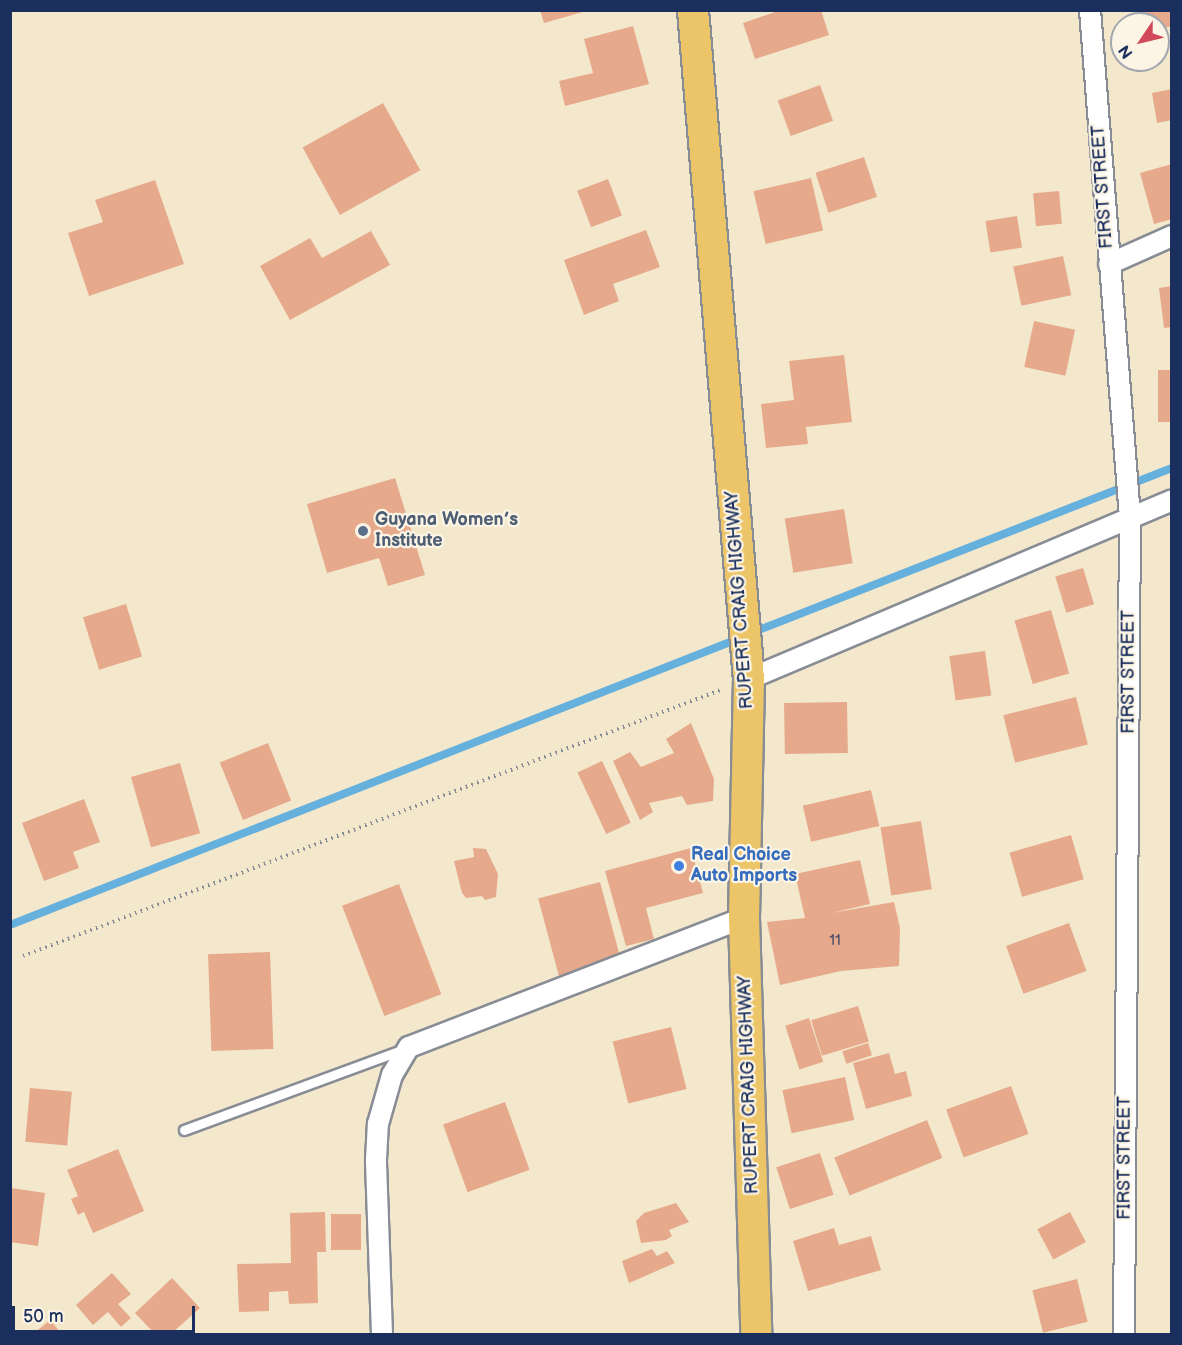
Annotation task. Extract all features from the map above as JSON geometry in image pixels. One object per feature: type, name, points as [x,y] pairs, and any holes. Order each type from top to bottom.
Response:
[{"type":"main road","name":"RUPERT CRAIG HIGHWAY","points":[[693,10],[749,679],[744,918],[756,1335]]},
{"type":"street","name":"FIRST STREET","points":[[1090,10],[1130,517],[1124,1335]]},
{"type":"street","points":[[1109,264],[1172,236]]},
{"type":"street","points":[[749,679],[1172,500]]},
{"type":"street","points":[[382,1335],[376,1160],[378,1124],[392,1076],[409,1047],[744,918]]},
{"type":"lane","points":[[184,1130],[409,1047]]},
{"type":"path","points":[[22,956],[749,679]]},
{"type":"building","points":[[540,10],[585,10],[586,11],[544,23]]},
{"type":"building","points":[[781,10],[821,10],[829,35],[755,59],[743,23]]},
{"type":"building","points":[[1142,10],[1172,10],[1172,26],[1170,27],[1170,12],[1143,12]]},
{"type":"building","points":[[633,26],[649,84],[565,106],[559,81],[593,73],[584,39]]},
{"type":"building","points":[[820,85],[833,121],[791,136],[778,100]]},
{"type":"building","points":[[1172,89],[1172,120],[1157,123],[1152,93]]},
{"type":"building","points":[[383,103],[420,170],[340,215],[303,148]]},
{"type":"building","points":[[864,157],[877,197],[828,213],[815,173]]},
{"type":"building","points":[[1172,164],[1172,219],[1154,224],[1140,173]]},
{"type":"building","points":[[811,178],[823,231],[766,244],[754,191]]},
{"type":"building","points":[[608,179],[622,215],[591,227],[577,191]]},
{"type":"building","points":[[155,180],[184,264],[89,296],[68,233],[103,222],[95,200]]},
{"type":"building","points":[[1059,191],[1062,224],[1036,226],[1033,193]]},
{"type":"building","points":[[1017,216],[1022,248],[990,253],[985,221]]},
{"type":"building","points":[[646,230],[660,267],[613,284],[619,301],[584,315],[564,260]]},
{"type":"building","points":[[371,231],[390,265],[290,320],[260,266],[310,238],[322,258]]},
{"type":"building","points":[[1063,256],[1071,295],[1021,306],[1013,267]]},
{"type":"building","points":[[1172,286],[1172,327],[1164,328],[1159,288]]},
{"type":"building","points":[[1034,321],[1075,330],[1065,376],[1024,367]]},
{"type":"building","points":[[844,355],[852,422],[806,427],[808,444],[766,448],[761,404],[794,400],[789,361]]},
{"type":"building","points":[[1158,370],[1172,370],[1172,422],[1158,422]]},
{"type":"building","name":"Guyana Women’s Institute","points":[[395,478],[425,575],[388,586],[379,558],[327,573],[307,504]]},
{"type":"building","points":[[844,509],[853,563],[793,573],[785,518]]},
{"type":"building","points":[[1083,568],[1094,604],[1066,613],[1055,576]]},
{"type":"building","points":[[126,604],[142,657],[99,670],[83,617]]},
{"type":"building","points":[[1051,610],[1069,673],[1033,684],[1014,620]]},
{"type":"building","points":[[985,651],[991,696],[956,701],[949,656]]},
{"type":"building","points":[[1076,697],[1088,745],[1015,763],[1003,715]]},
{"type":"building","points":[[847,702],[848,753],[785,754],[784,703]]},
{"type":"building","points":[[691,723],[714,779],[713,801],[687,805],[682,796],[649,803],[653,812],[640,820],[613,761],[630,752],[641,767],[674,753],[666,739]]},
{"type":"building","points":[[268,743],[291,800],[243,820],[220,762]]},
{"type":"building","points":[[602,761],[631,823],[606,834],[578,772]]},
{"type":"building","points":[[180,763],[200,833],[151,847],[131,777]]},
{"type":"building","points":[[871,790],[879,826],[811,842],[803,806]]},
{"type":"building","points":[[84,799],[100,842],[73,852],[79,868],[44,881],[22,823]]},
{"type":"building","points":[[921,821],[932,889],[891,896],[881,827]]},
{"type":"building","points":[[1071,835],[1084,879],[1022,897],[1009,853]]},
{"type":"building","points":[[473,848],[486,849],[498,874],[496,897],[485,900],[482,896],[466,898],[462,893],[454,861],[474,857]]},
{"type":"building","points":[[691,848],[703,893],[646,908],[654,939],[626,946],[605,871]]},
{"type":"building","points":[[860,860],[870,904],[831,913],[894,902],[900,928],[899,966],[841,971],[780,985],[767,922],[805,918],[795,874]]},
{"type":"building","points":[[600,882],[622,965],[560,982],[538,899]]},
{"type":"building","points":[[399,884],[441,994],[384,1016],[342,906]]},
{"type":"building","points":[[1069,923],[1086,971],[1023,994],[1006,946]]},
{"type":"building","points":[[270,952],[273,1049],[211,1051],[208,954]]},
{"type":"building","points":[[858,1006],[869,1041],[822,1056],[811,1020]]},
{"type":"building","points":[[809,1018],[823,1062],[799,1069],[785,1026]]},
{"type":"building","points":[[671,1027],[686,1089],[628,1104],[613,1042]]},
{"type":"building","points":[[868,1043],[872,1055],[846,1064],[842,1051]]},
{"type":"building","points":[[889,1053],[895,1074],[906,1071],[912,1096],[866,1109],[853,1063]]},
{"type":"building","points":[[845,1077],[854,1120],[792,1133],[782,1090]]},
{"type":"building","points":[[1011,1086],[1028,1134],[964,1158],[946,1110]]},
{"type":"building","points":[[30,1088],[72,1092],[67,1145],[25,1142]]},
{"type":"building","points":[[505,1102],[530,1170],[468,1192],[443,1125]]},
{"type":"building","points":[[927,1120],[942,1158],[850,1195],[834,1157]]},
{"type":"building","points":[[118,1149],[144,1211],[93,1233],[84,1212],[78,1215],[71,1199],[78,1196],[67,1170]]},
{"type":"building","points":[[820,1153],[834,1195],[790,1209],[776,1167]]},
{"type":"building","points":[[11,1188],[45,1193],[38,1246],[10,1242]]},
{"type":"building","points":[[676,1203],[689,1222],[669,1230],[672,1236],[666,1240],[641,1243],[636,1221],[644,1213]]},
{"type":"building","points":[[325,1212],[326,1252],[317,1252],[318,1303],[289,1304],[288,1291],[269,1292],[269,1311],[239,1312],[237,1264],[291,1263],[290,1213]]},
{"type":"building","points":[[1070,1212],[1086,1242],[1053,1259],[1037,1229]]},
{"type":"building","points":[[331,1214],[361,1214],[361,1250],[331,1250]]},
{"type":"building","points":[[834,1228],[839,1245],[871,1236],[881,1270],[808,1291],[793,1241]]},
{"type":"building","points":[[652,1249],[657,1256],[667,1251],[675,1263],[629,1283],[622,1261]]},
{"type":"building","points":[[112,1273],[131,1294],[118,1304],[131,1318],[121,1327],[108,1312],[93,1325],[76,1305]]},
{"type":"building","points":[[172,1278],[200,1308],[171,1334],[155,1334],[135,1313]]},
{"type":"building","points":[[1077,1279],[1088,1322],[1043,1333],[1032,1290]]},
{"type":"building","points":[[50,1320],[62,1334],[33,1334]]},
{"type":"waterway","points":[[751,633],[1172,468]]},
{"type":"waterway","points":[[10,925],[740,638]]},
{"type":"place","name":"Guyana Women’s Institute","points":[[363,531]]},
{"type":"place","name":"Real Choice Auto Imports","points":[[679,866]]}]
